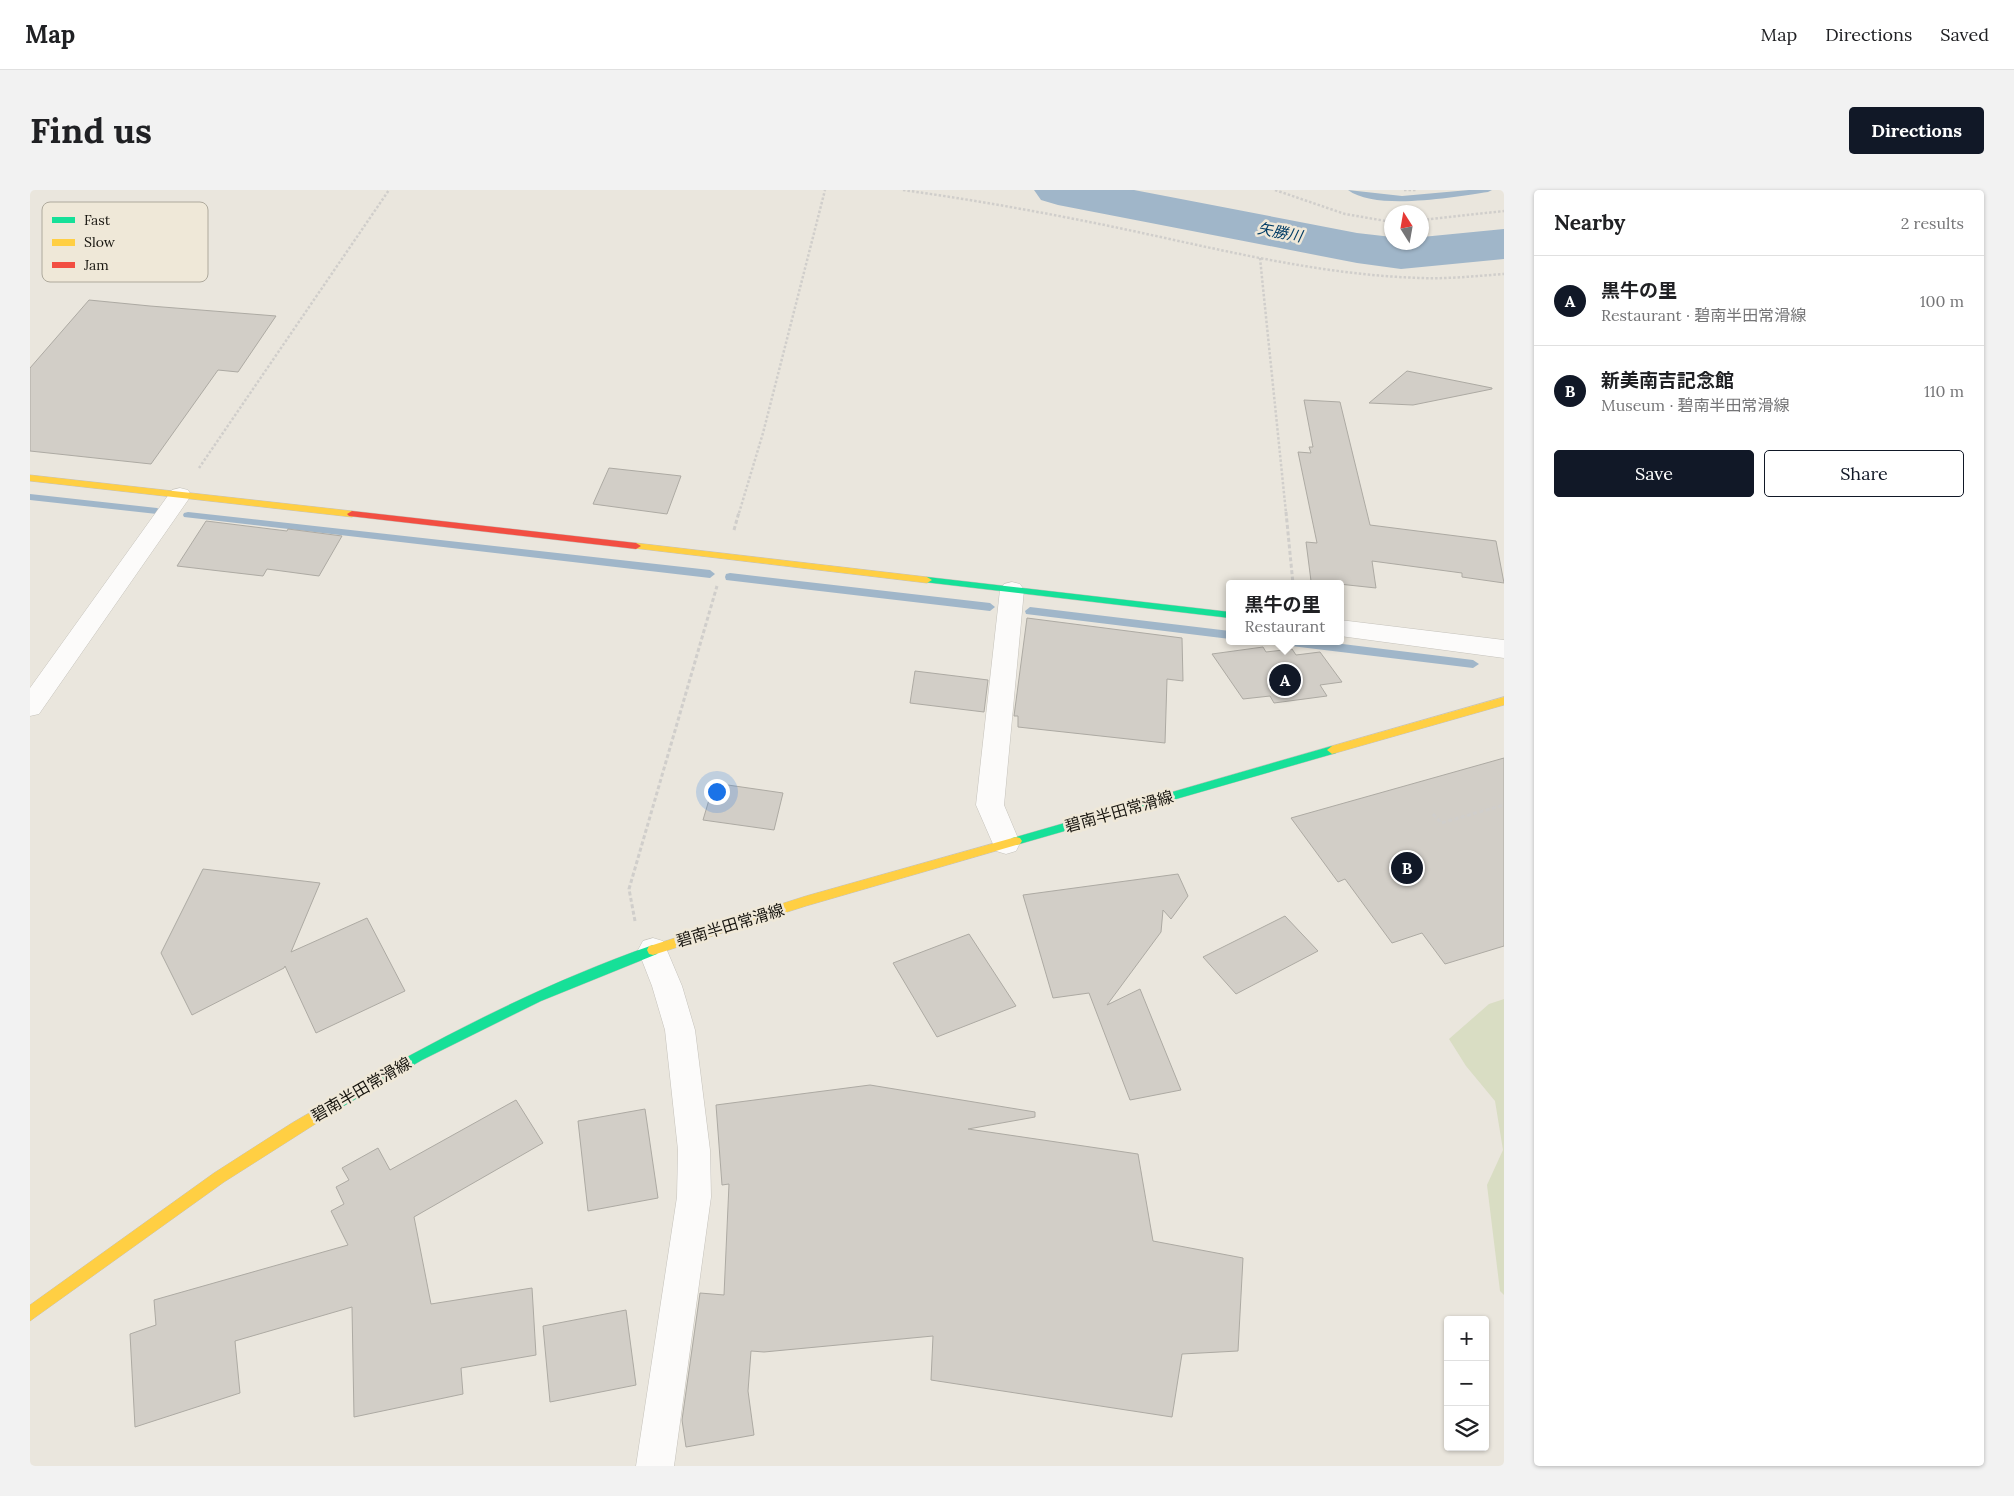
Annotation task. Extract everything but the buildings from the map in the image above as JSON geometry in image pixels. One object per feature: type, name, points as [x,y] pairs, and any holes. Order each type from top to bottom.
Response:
[{"type":"main road","points":[[30,478],[1226,615]]},
{"type":"main road","name":"碧南半田常滑線","points":[[30,1314],[172,1211],[290,1130],[418,1056],[537,997],[652,950],[806,901],[1504,701]]},
{"type":"street","points":[[30,707],[180,495]]},
{"type":"street","points":[[1006,843],[990,804],[1012,590]]},
{"type":"street","points":[[1344,629],[1504,649]]},
{"type":"street","points":[[652,950],[667,986],[680,1030],[694,1150],[694,1196],[655,1466]]},
{"type":"path","points":[[180,495],[389,190]]},
{"type":"path","points":[[652,950],[634,919],[629,889],[763,433],[825,190]]},
{"type":"path","points":[[903,190],[965,198],[1044,212],[1260,258],[1337,272],[1374,276],[1454,278],[1504,274]]},
{"type":"path","points":[[1275,190],[1341,214],[1367,221],[1384,222]]},
{"type":"path","points":[[1404,190],[1417,190]]},
{"type":"path","points":[[1429,219],[1504,210]]},
{"type":"path","points":[[1260,258],[1293,580]]},
{"type":"path","points":[[1433,814],[1441,823],[1504,804]]},
{"type":"green space","points":[[1504,999],[1504,1295],[1500,1291],[1487,1185],[1503,1150],[1495,1101],[1466,1066],[1449,1039],[1489,1004]]},
{"type":"waterway","name":"矢勝川","points":[[1058,190],[1357,248],[1401,254],[1504,244]]},
{"type":"waterway","points":[[1352,190],[1368,195],[1402,198],[1420,198],[1488,190]]},
{"type":"waterway","points":[[30,497],[157,511]]},
{"type":"waterway","points":[[188,515],[710,574]]},
{"type":"waterway","points":[[730,577],[990,607]]},
{"type":"waterway","points":[[1030,611],[1226,635]]},
{"type":"waterway","points":[[1316,645],[1473,664]]},
{"type":"traffic: fast","points":[[927,580],[1226,615]]},
{"type":"traffic: fast","points":[[1016,841],[1332,750]]},
{"type":"traffic: fast","points":[[337,1103],[418,1056],[537,997],[653,950]]},
{"type":"traffic: slow","points":[[30,478],[352,514]]},
{"type":"traffic: slow","points":[[636,546],[927,580]]},
{"type":"traffic: slow","points":[[1332,750],[1504,701]]},
{"type":"traffic: slow","points":[[653,950],[806,901],[1016,841]]},
{"type":"traffic: slow","points":[[30,1314],[219,1178],[337,1103]]},
{"type":"traffic: jam","points":[[352,514],[636,546]]},
{"type":"place","name":"黒牛の里","points":[[1285,680]]},
{"type":"place","name":"新美南吉記念館","points":[[1407,868]]}]
